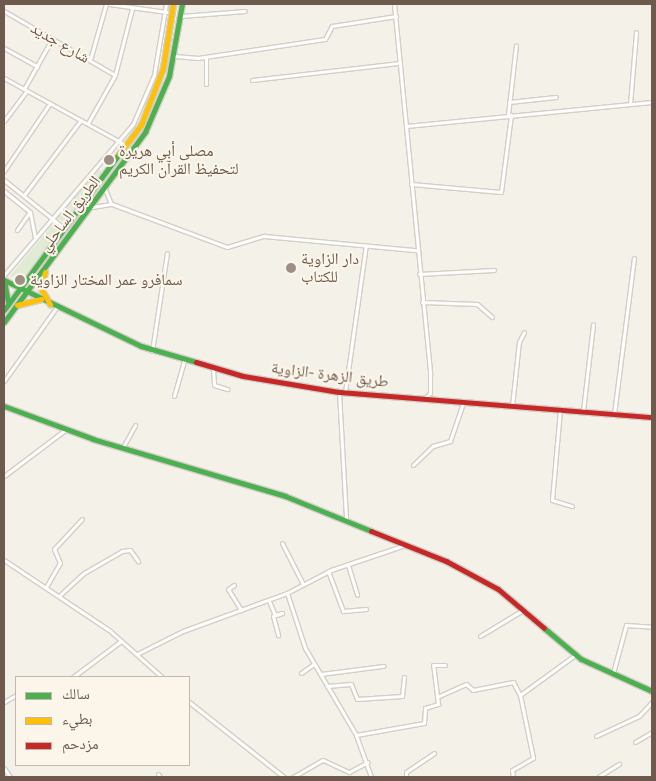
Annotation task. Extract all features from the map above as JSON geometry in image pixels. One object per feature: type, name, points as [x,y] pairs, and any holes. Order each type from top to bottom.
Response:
[{"type":"main road","name":"الطريق الساحلي","points":[[5,308],[127,146],[159,82],[173,4]]},
{"type":"main road","name":"الطريق الساحلي","points":[[4,322],[105,189],[156,111],[175,56],[182,4]]},
{"type":"main road","points":[[47,266],[40,287],[50,304]]},
{"type":"main road","points":[[4,280],[9,292],[5,308]]},
{"type":"main road","name":"طريق الزهرة -الزاوية","points":[[4,280],[56,308],[152,350],[213,369],[339,392],[652,417]]},
{"type":"main road","points":[[16,306],[41,300]]},
{"type":"main road","points":[[4,406],[65,430],[264,489],[346,519],[406,544],[473,574],[523,610],[575,655],[612,676],[652,691]]},
{"type":"street","points":[[90,60],[108,4],[132,9],[166,12]]},
{"type":"street","points":[[4,275],[119,141],[147,95],[166,12],[166,4]]},
{"type":"street","points":[[394,4],[430,384],[424,399]]},
{"type":"street","points":[[88,123],[115,75],[132,9]]},
{"type":"street","name":"شارع جديد","points":[[4,11],[115,75]]},
{"type":"street","points":[[181,16],[244,11]]},
{"type":"street","points":[[175,56],[206,57],[325,39],[332,26],[396,16]]},
{"type":"street","points":[[630,104],[636,32]]},
{"type":"street","points":[[4,121],[26,90],[52,39]]},
{"type":"street","points":[[411,184],[501,192],[516,45]]},
{"type":"street","points":[[4,48],[37,66]]},
{"type":"street","points":[[206,57],[206,84]]},
{"type":"street","points":[[252,80],[400,63]]},
{"type":"street","points":[[4,78],[127,146]]},
{"type":"street","points":[[509,102],[556,97]]},
{"type":"street","points":[[406,126],[652,102]]},
{"type":"street","points":[[4,171],[50,103]]},
{"type":"street","points":[[24,195],[82,120]]},
{"type":"street","points":[[4,180],[65,229]]},
{"type":"street","points":[[105,189],[112,204]]},
{"type":"street","points":[[4,193],[30,212],[36,238]]},
{"type":"street","points":[[92,207],[112,204],[227,247],[264,236],[416,250]]},
{"type":"street","points":[[17,230],[30,212]]},
{"type":"street","points":[[345,392],[366,245]]},
{"type":"street","points":[[152,350],[167,253]]},
{"type":"street","points":[[614,414],[634,258]]},
{"type":"street","points":[[419,274],[494,270]]},
{"type":"street","points":[[4,298],[9,292]]},
{"type":"street","points":[[422,302],[477,304],[492,317]]},
{"type":"street","points":[[4,381],[56,308]]},
{"type":"street","points":[[583,411],[593,325]]},
{"type":"street","points":[[512,406],[519,342],[524,332]]},
{"type":"street","points":[[174,396],[184,360]]},
{"type":"street","points":[[213,369],[214,385],[227,388]]},
{"type":"street","points":[[339,392],[346,519]]},
{"type":"street","points":[[413,465],[433,446],[450,441],[462,402]]},
{"type":"street","points":[[560,409],[552,500],[572,506]]},
{"type":"street","points":[[122,448],[135,425]]},
{"type":"street","points":[[4,476],[65,430]]},
{"type":"street","points":[[46,587],[60,563],[54,549],[82,519]]},
{"type":"street","points":[[282,543],[303,584]]},
{"type":"street","points":[[137,654],[241,610],[269,601],[328,571],[406,544]]},
{"type":"street","points":[[59,596],[84,573],[122,551],[130,550],[138,561]]},
{"type":"street","points":[[4,560],[121,640],[161,676]]},
{"type":"street","points":[[348,565],[357,595]]},
{"type":"street","points":[[328,571],[342,611],[366,609]]},
{"type":"street","points":[[234,585],[228,589],[241,610]]},
{"type":"street","points":[[287,593],[314,664],[356,735],[368,762],[371,777]]},
{"type":"street","points":[[269,601],[275,615],[282,613],[273,616],[278,635]]},
{"type":"street","points":[[480,636],[523,610]]},
{"type":"street","points":[[612,676],[626,625],[652,627]]},
{"type":"street","points":[[74,676],[121,640]]},
{"type":"street","points":[[520,695],[575,655]]},
{"type":"street","points":[[301,673],[314,664]]},
{"type":"street","points":[[356,735],[424,723],[425,709],[437,706],[433,665],[445,665]]},
{"type":"street","points":[[320,674],[383,666]]},
{"type":"street","points":[[327,686],[350,684],[357,698],[402,696],[404,678]]},
{"type":"street","points":[[437,697],[466,684],[479,690],[510,680],[520,695],[533,760],[512,770],[512,777]]},
{"type":"street","points":[[4,702],[15,696]]},
{"type":"street","points":[[596,736],[639,716],[652,702]]},
{"type":"street","points":[[190,703],[284,777]]},
{"type":"street","points":[[635,742],[652,732]]},
{"type":"street","points":[[406,777],[406,772],[434,752]]},
{"type":"street","points":[[293,777],[323,760],[349,772],[368,762]]},
{"type":"street","points":[[598,777],[619,764]]},
{"type":"street","points":[[4,768],[10,777]]},
{"type":"green space","points":[[97,168],[105,173],[66,223],[56,218]]},
{"type":"green space","points":[[54,223],[61,230],[23,281],[10,276]]},
{"type":"traffic: fast","points":[[4,322],[145,132],[169,76],[182,4]]},
{"type":"traffic: fast","points":[[4,310],[119,154]]},
{"type":"traffic: fast","points":[[4,280],[141,346],[196,362]]},
{"type":"traffic: fast","points":[[4,280],[8,302]]},
{"type":"traffic: fast","points":[[4,406],[93,439],[285,496],[371,531]]},
{"type":"traffic: fast","points":[[544,628],[581,659],[652,691]]},
{"type":"traffic: slow","points":[[119,154],[141,125],[163,68],[173,4]]},
{"type":"traffic: slow","points":[[45,272],[40,287],[50,304]]},
{"type":"traffic: slow","points":[[17,305],[41,299]]},
{"type":"traffic: jam","points":[[196,362],[243,376],[339,392],[652,417]]},
{"type":"traffic: jam","points":[[371,531],[446,561],[498,589],[544,628]]},
{"type":"place","name":"مصلى أبي هريرة لتحفيظ القرآن الكريم","points":[[109,160]]},
{"type":"place","name":"دار الزاوية للكتاب","points":[[291,268]]},
{"type":"place","name":"سمافرو عمر المختار الزاوية","points":[[20,280]]}]
